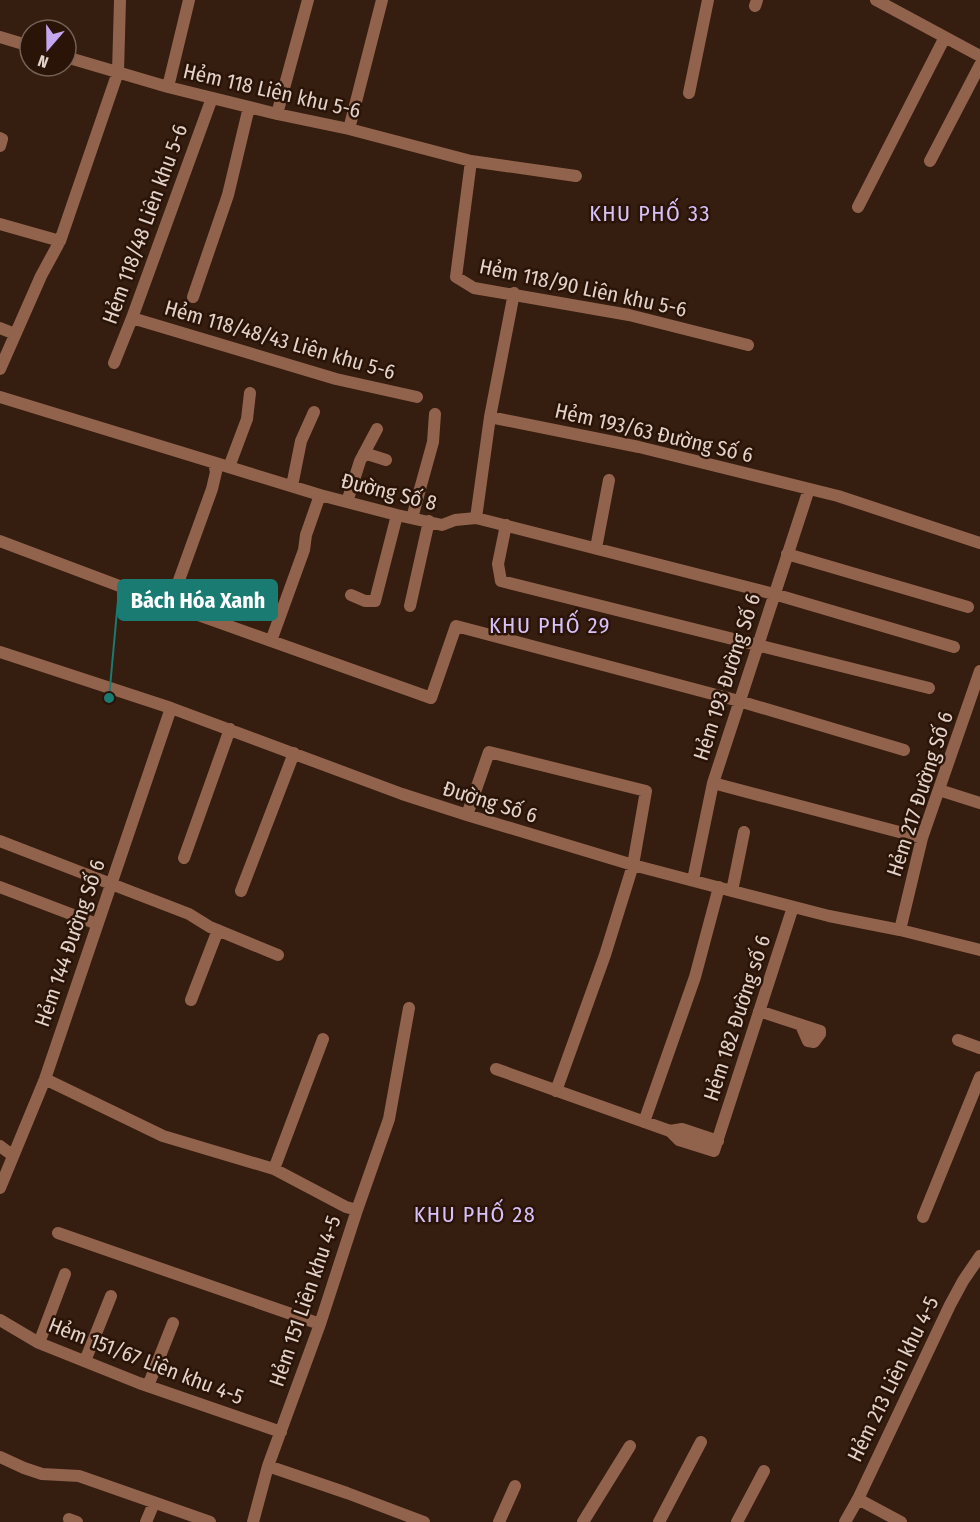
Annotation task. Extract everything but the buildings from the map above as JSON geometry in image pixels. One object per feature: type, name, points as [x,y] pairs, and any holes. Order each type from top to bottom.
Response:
[{"type":"street","points":[[0,369],[60,241],[118,72],[120,0]]},
{"type":"street","points":[[168,87],[189,0]]},
{"type":"street","points":[[277,114],[308,0]]},
{"type":"street","points":[[349,129],[382,0]]},
{"type":"street","points":[[689,93],[708,0]]},
{"type":"street","points":[[876,0],[891,4],[980,56]]},
{"type":"street","points":[[0,37],[18,42]]},
{"type":"street","points":[[858,207],[945,37]]},
{"type":"street","name":"Hẻm 118 Liên khu 5-6","points":[[78,60],[168,87],[349,129],[471,161],[576,176]]},
{"type":"street","points":[[930,161],[980,65]]},
{"type":"street","name":"Hẻm 118/48 Liên khu 5-6","points":[[114,363],[212,98]]},
{"type":"street","points":[[194,297],[228,195],[249,107]]},
{"type":"street","name":"Hẻm 118/90 Liên khu 5-6","points":[[471,161],[456,277],[474,288],[629,315],[747,345]]},
{"type":"street","points":[[0,224],[60,241]]},
{"type":"street","points":[[476,518],[490,417],[514,294]]},
{"type":"street","name":"Hẻm 118/48/43 Liên khu 5-6","points":[[132,318],[336,379],[417,397]]},
{"type":"street","points":[[0,328],[15,334]]},
{"type":"street","points":[[229,468],[247,419],[250,393]]},
{"type":"street","name":"Đường Số 8","points":[[0,397],[320,495],[442,525],[455,520],[476,518],[506,525],[774,594],[954,647]]},
{"type":"street","points":[[292,486],[300,441],[314,412]]},
{"type":"street","points":[[412,518],[429,461],[435,414]]},
{"type":"street","name":"Hẻm 193/63 Đường Số 6","points":[[490,417],[639,447],[838,496],[980,543]]},
{"type":"street","points":[[347,502],[364,453],[377,429]]},
{"type":"street","points":[[364,453],[386,460]]},
{"type":"street","points":[[170,605],[212,489],[216,472],[214,463]]},
{"type":"street","points":[[596,548],[609,480]]},
{"type":"street","name":"Hẻm 193 Đường Số 6","points":[[693,880],[713,783],[809,489]]},
{"type":"street","points":[[272,641],[304,550],[306,535],[320,495]]},
{"type":"street","points":[[351,595],[366,601],[375,601],[397,515]]},
{"type":"street","points":[[410,606],[429,521]]},
{"type":"street","points":[[506,525],[498,564],[501,581],[929,688]]},
{"type":"street","points":[[1,544],[431,698],[456,626],[739,701],[904,750]]},
{"type":"street","points":[[788,554],[968,607]]},
{"type":"street","name":"Đường Số 6","points":[[0,652],[171,708],[402,794],[467,815],[633,865],[829,916],[900,930],[980,950]]},
{"type":"street","name":"Hẻm 217 Đường Số 6","points":[[900,930],[922,838],[980,671]]},
{"type":"street","name":"Hẻm 144 Đường Số 6","points":[[0,1188],[45,1079],[171,708]]},
{"type":"street","points":[[184,858],[230,729]]},
{"type":"street","points":[[467,815],[489,752],[646,791],[633,865],[605,955],[556,1091]]},
{"type":"street","points":[[241,891],[294,753]]},
{"type":"street","points":[[713,783],[922,838]]},
{"type":"street","points":[[939,790],[980,803]]},
{"type":"street","points":[[732,891],[744,831]]},
{"type":"street","points":[[0,841],[189,914],[218,930],[278,956]]},
{"type":"street","points":[[0,887],[97,924]]},
{"type":"street","points":[[496,1069],[644,1122],[694,977],[719,887]]},
{"type":"street","name":"Hẻm 182 Đường số 6","points":[[644,1122],[670,1131],[682,1129],[718,1141],[793,907]]},
{"type":"street","points":[[191,1000],[218,930]]},
{"type":"street","points":[[357,1210],[389,1119],[409,1008]]},
{"type":"street","points":[[759,1011],[801,1025]]},
{"type":"street","points":[[274,1169],[323,1039]]},
{"type":"street","points":[[958,1040],[980,1048]]},
{"type":"street","points":[[923,1217],[980,1077]]},
{"type":"street","name":"Hẻm 151 Liên khu 4-5","points":[[45,1079],[162,1136],[274,1169],[346,1207],[357,1210],[320,1324],[268,1466],[253,1522]]},
{"type":"street","points":[[0,1146],[12,1155]]},
{"type":"street","points":[[57,1233],[320,1324]]},
{"type":"street","name":"Hẻm 213 Liên khu 4-5","points":[[844,1522],[858,1499],[950,1305],[980,1256]]},
{"type":"street","points":[[39,1343],[66,1274]]},
{"type":"street","points":[[86,1361],[111,1296]]},
{"type":"street","name":"Hẻm 151/67 Liên khu 4-5","points":[[0,1320],[39,1343],[148,1386],[281,1432]]},
{"type":"street","points":[[148,1386],[173,1323]]},
{"type":"street","points":[[659,1522],[701,1442]]},
{"type":"street","points":[[583,1522],[630,1446]]},
{"type":"street","points":[[0,1458],[42,1474],[79,1476],[210,1522]]},
{"type":"street","points":[[268,1466],[347,1493],[408,1519],[424,1522]]},
{"type":"street","points":[[737,1522],[764,1471]]},
{"type":"street","points":[[499,1522],[515,1486]]},
{"type":"street","points":[[858,1499],[901,1522]]},
{"type":"street","points":[[146,1522],[154,1503]]},
{"type":"place","name":"Bách Hóa Xanh","points":[[109,698]]},
{"type":"district","name":"KHU PHỐ 33","points":[[650,213]]},
{"type":"district","name":"KHU PHỐ 29","points":[[550,625]]},
{"type":"district","name":"KHU PHỐ 28","points":[[475,1214]]}]
